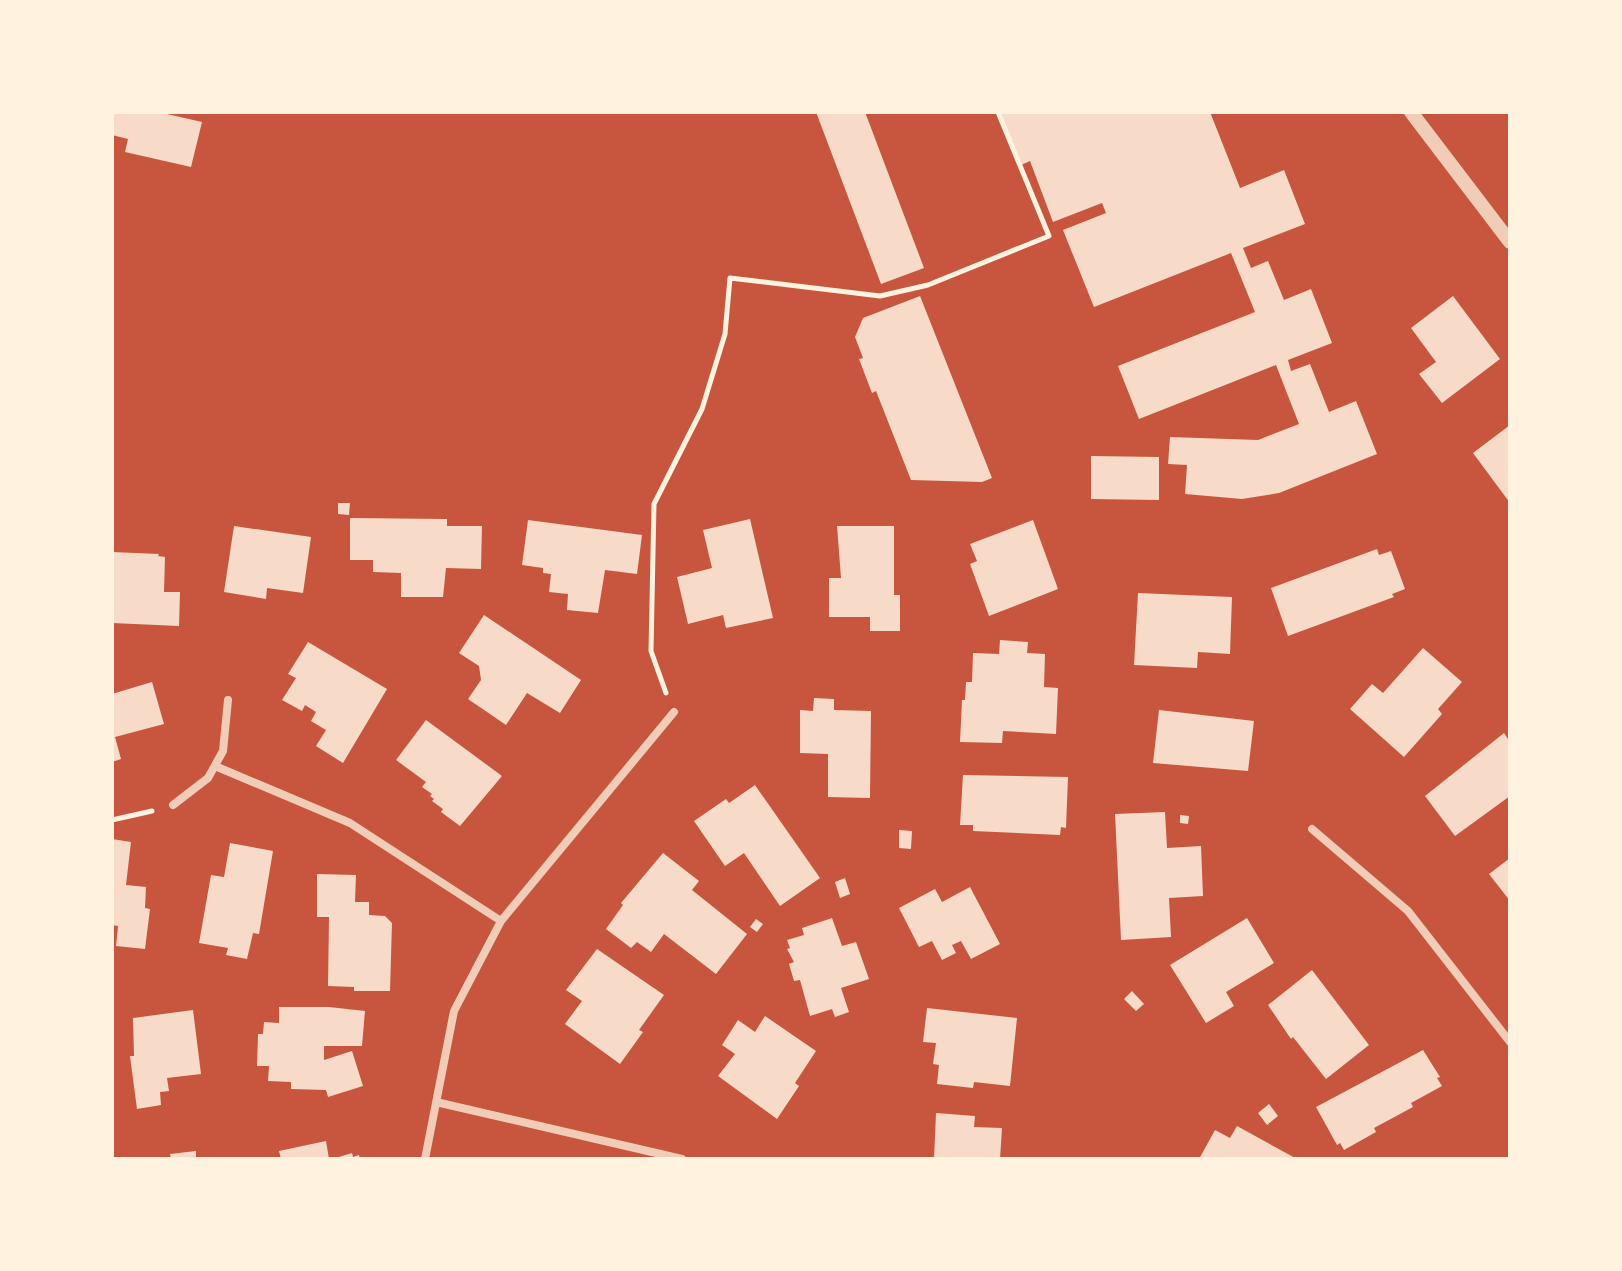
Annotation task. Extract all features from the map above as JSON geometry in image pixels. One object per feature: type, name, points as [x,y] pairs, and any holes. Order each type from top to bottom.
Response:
[{"type":"street","points":[[1411,112],[1510,242]]},
{"type":"street","points":[[173,805],[208,778],[215,766],[225,740],[228,700]]},
{"type":"street","points":[[425,1159],[454,1011],[501,921],[674,712]]},
{"type":"street","points":[[215,766],[350,823],[501,921]]},
{"type":"street","points":[[1312,829],[1408,911],[1510,1042]]},
{"type":"street","points":[[436,1102],[682,1159]]},
{"type":"path","points":[[674,712],[651,651],[654,504],[702,409],[725,334],[730,278],[880,296],[928,285],[1049,236],[998,112]]},
{"type":"path","points":[[112,820],[173,805]]},
{"type":"building","points":[[113,112],[168,112],[202,122],[191,167],[125,152],[128,139],[112,135]]},
{"type":"building","points":[[816,112],[865,112],[924,268],[881,284]]},
{"type":"building","points":[[1000,112],[1210,112],[1240,188],[1284,170],[1305,224],[1243,248],[1251,268],[1268,261],[1284,300],[1311,289],[1332,343],[1288,360],[1291,371],[1310,364],[1329,412],[1356,401],[1377,454],[1279,493],[1242,499],[1185,494],[1187,465],[1168,464],[1170,437],[1258,440],[1299,424],[1276,365],[1139,419],[1118,366],[1255,312],[1231,253],[1094,307],[1063,230],[1106,213],[1102,203],[1053,222],[1030,161],[1021,165]]},
{"type":"building","points":[[920,296],[992,478],[982,482],[911,480],[876,391],[872,393],[859,359],[863,358],[855,337],[863,318]]},
{"type":"building","points":[[1453,296],[1500,359],[1442,403],[1419,374],[1436,362],[1411,328]]},
{"type":"building","points":[[1510,425],[1510,503],[1473,453]]},
{"type":"building","points":[[1091,456],[1159,457],[1159,500],[1091,499]]},
{"type":"building","points":[[338,503],[350,503],[349,515],[338,514]]},
{"type":"building","points":[[350,518],[447,519],[447,526],[482,526],[481,569],[446,568],[443,597],[401,597],[401,573],[373,572],[373,560],[350,560]]},
{"type":"building","points":[[750,519],[773,618],[726,628],[723,615],[688,624],[677,577],[712,568],[703,530]]},
{"type":"building","points":[[528,520],[642,535],[637,574],[605,570],[598,613],[567,610],[568,594],[549,592],[551,574],[543,573],[543,568],[522,565]]},
{"type":"building","points":[[1033,520],[1058,589],[989,616],[970,564],[977,561],[970,544]]},
{"type":"building","points":[[234,526],[311,537],[303,593],[267,588],[266,599],[224,592]]},
{"type":"building","points":[[837,526],[894,526],[894,595],[900,595],[900,631],[870,631],[870,617],[829,617],[829,578],[841,578]]},
{"type":"building","points":[[1377,549],[1379,555],[1391,551],[1405,589],[1392,594],[1394,597],[1288,636],[1271,588]]},
{"type":"building","points":[[112,552],[159,554],[165,557],[164,592],[180,592],[179,626],[112,623]]},
{"type":"building","points":[[1138,593],[1232,597],[1230,654],[1198,652],[1197,668],[1134,665]]},
{"type":"building","points":[[484,615],[581,680],[560,713],[527,693],[506,725],[468,699],[481,680],[479,666],[459,653]]},
{"type":"building","points":[[1000,640],[1028,642],[1027,653],[1045,654],[1044,687],[1058,688],[1056,734],[1003,731],[1002,743],[960,742],[962,700],[965,700],[966,682],[972,682],[973,653],[999,654]]},
{"type":"building","points":[[308,642],[387,689],[343,763],[316,746],[326,730],[311,721],[316,712],[305,705],[302,711],[282,700],[296,678],[288,674]]},
{"type":"building","points":[[1423,648],[1462,682],[1438,709],[1442,714],[1404,757],[1350,709],[1372,684],[1383,693]]},
{"type":"building","points":[[152,682],[164,724],[115,737],[121,759],[112,762],[112,694]]},
{"type":"building","points":[[814,698],[834,699],[834,710],[871,711],[870,798],[828,797],[828,754],[800,753],[800,710],[813,711]]},
{"type":"building","points":[[1159,710],[1254,721],[1248,771],[1153,763]]},
{"type":"building","points":[[426,720],[502,776],[460,826],[432,801],[432,794],[422,787],[426,782],[396,760]]},
{"type":"building","points":[[1504,733],[1510,742],[1510,796],[1455,836],[1425,796]]},
{"type":"building","points":[[963,775],[1068,777],[1066,828],[1061,827],[1060,835],[973,831],[973,825],[960,825]]},
{"type":"building","points":[[755,785],[820,878],[780,906],[744,853],[725,866],[694,821],[726,799],[729,803]]},
{"type":"building","points":[[1165,812],[1167,848],[1201,846],[1203,896],[1169,898],[1171,937],[1121,940],[1115,814]]},
{"type":"building","points":[[1180,815],[1189,816],[1188,824],[1180,823]]},
{"type":"building","points":[[899,830],[912,831],[911,849],[899,848]]},
{"type":"building","points":[[112,839],[131,842],[126,885],[146,887],[145,908],[150,909],[145,949],[116,946],[118,926],[112,925]]},
{"type":"building","points":[[230,843],[273,851],[259,934],[253,933],[247,959],[226,955],[228,948],[199,943],[211,875],[224,877]]},
{"type":"building","points":[[663,853],[699,881],[692,890],[747,934],[716,974],[664,934],[651,952],[637,942],[631,948],[606,929],[623,905],[621,903]]},
{"type":"building","points":[[1510,858],[1510,901],[1489,874]]},
{"type":"building","points":[[317,874],[356,875],[355,902],[369,902],[369,915],[385,916],[392,923],[390,991],[354,991],[354,987],[328,986],[329,917],[317,917]]},
{"type":"building","points":[[845,878],[850,894],[840,898],[835,882]]},
{"type":"building","points":[[970,887],[1000,944],[971,959],[961,941],[952,945],[956,953],[942,960],[932,941],[919,947],[899,908],[935,889],[942,902]]},
{"type":"building","points":[[832,918],[842,946],[856,942],[869,979],[841,988],[849,1012],[835,1017],[832,1009],[810,1016],[800,980],[794,981],[789,964],[794,962],[787,949],[790,948],[787,940],[804,935],[802,928]]},
{"type":"building","points":[[1247,918],[1274,963],[1226,992],[1234,1006],[1206,1023],[1170,965]]},
{"type":"building","points":[[756,919],[763,924],[757,932],[750,927]]},
{"type":"building","points":[[597,949],[664,995],[620,1064],[565,1024],[582,1001],[566,990]]},
{"type":"building","points":[[1312,970],[1369,1045],[1326,1079],[1293,1037],[1291,1039],[1268,1005]]},
{"type":"building","points":[[1132,991],[1144,1004],[1136,1011],[1124,999]]},
{"type":"building","points":[[279,1007],[365,1011],[362,1046],[324,1046],[324,1060],[352,1051],[363,1086],[328,1097],[326,1090],[291,1089],[291,1082],[268,1081],[269,1066],[257,1066],[258,1034],[263,1034],[264,1022],[279,1023]]},
{"type":"building","points":[[927,1008],[1017,1018],[1010,1086],[974,1082],[973,1088],[937,1084],[939,1065],[933,1064],[936,1043],[923,1042]]},
{"type":"building","points":[[193,1010],[201,1074],[167,1078],[169,1091],[160,1092],[161,1105],[137,1109],[130,1056],[134,1056],[133,1018]]},
{"type":"building","points":[[765,1016],[816,1051],[795,1083],[799,1086],[777,1119],[718,1076],[735,1054],[722,1045],[738,1020],[755,1032]]},
{"type":"building","points":[[1423,1050],[1440,1077],[1437,1078],[1442,1086],[1411,1103],[1413,1107],[1374,1128],[1376,1132],[1344,1150],[1340,1143],[1337,1145],[1316,1107]]},
{"type":"building","points":[[1269,1104],[1278,1116],[1267,1125],[1258,1113]]},
{"type":"building","points":[[936,1113],[975,1116],[974,1127],[1002,1128],[1000,1159],[934,1159]]},
{"type":"building","points":[[1237,1126],[1297,1159],[1199,1159],[1215,1130],[1230,1138]]},
{"type":"building","points":[[326,1141],[329,1159],[281,1159],[279,1151]]},
{"type":"building","points":[[196,1151],[196,1159],[171,1159],[170,1154]]},
{"type":"building","points":[[352,1153],[353,1157],[359,1155],[360,1159],[332,1159]]}]
